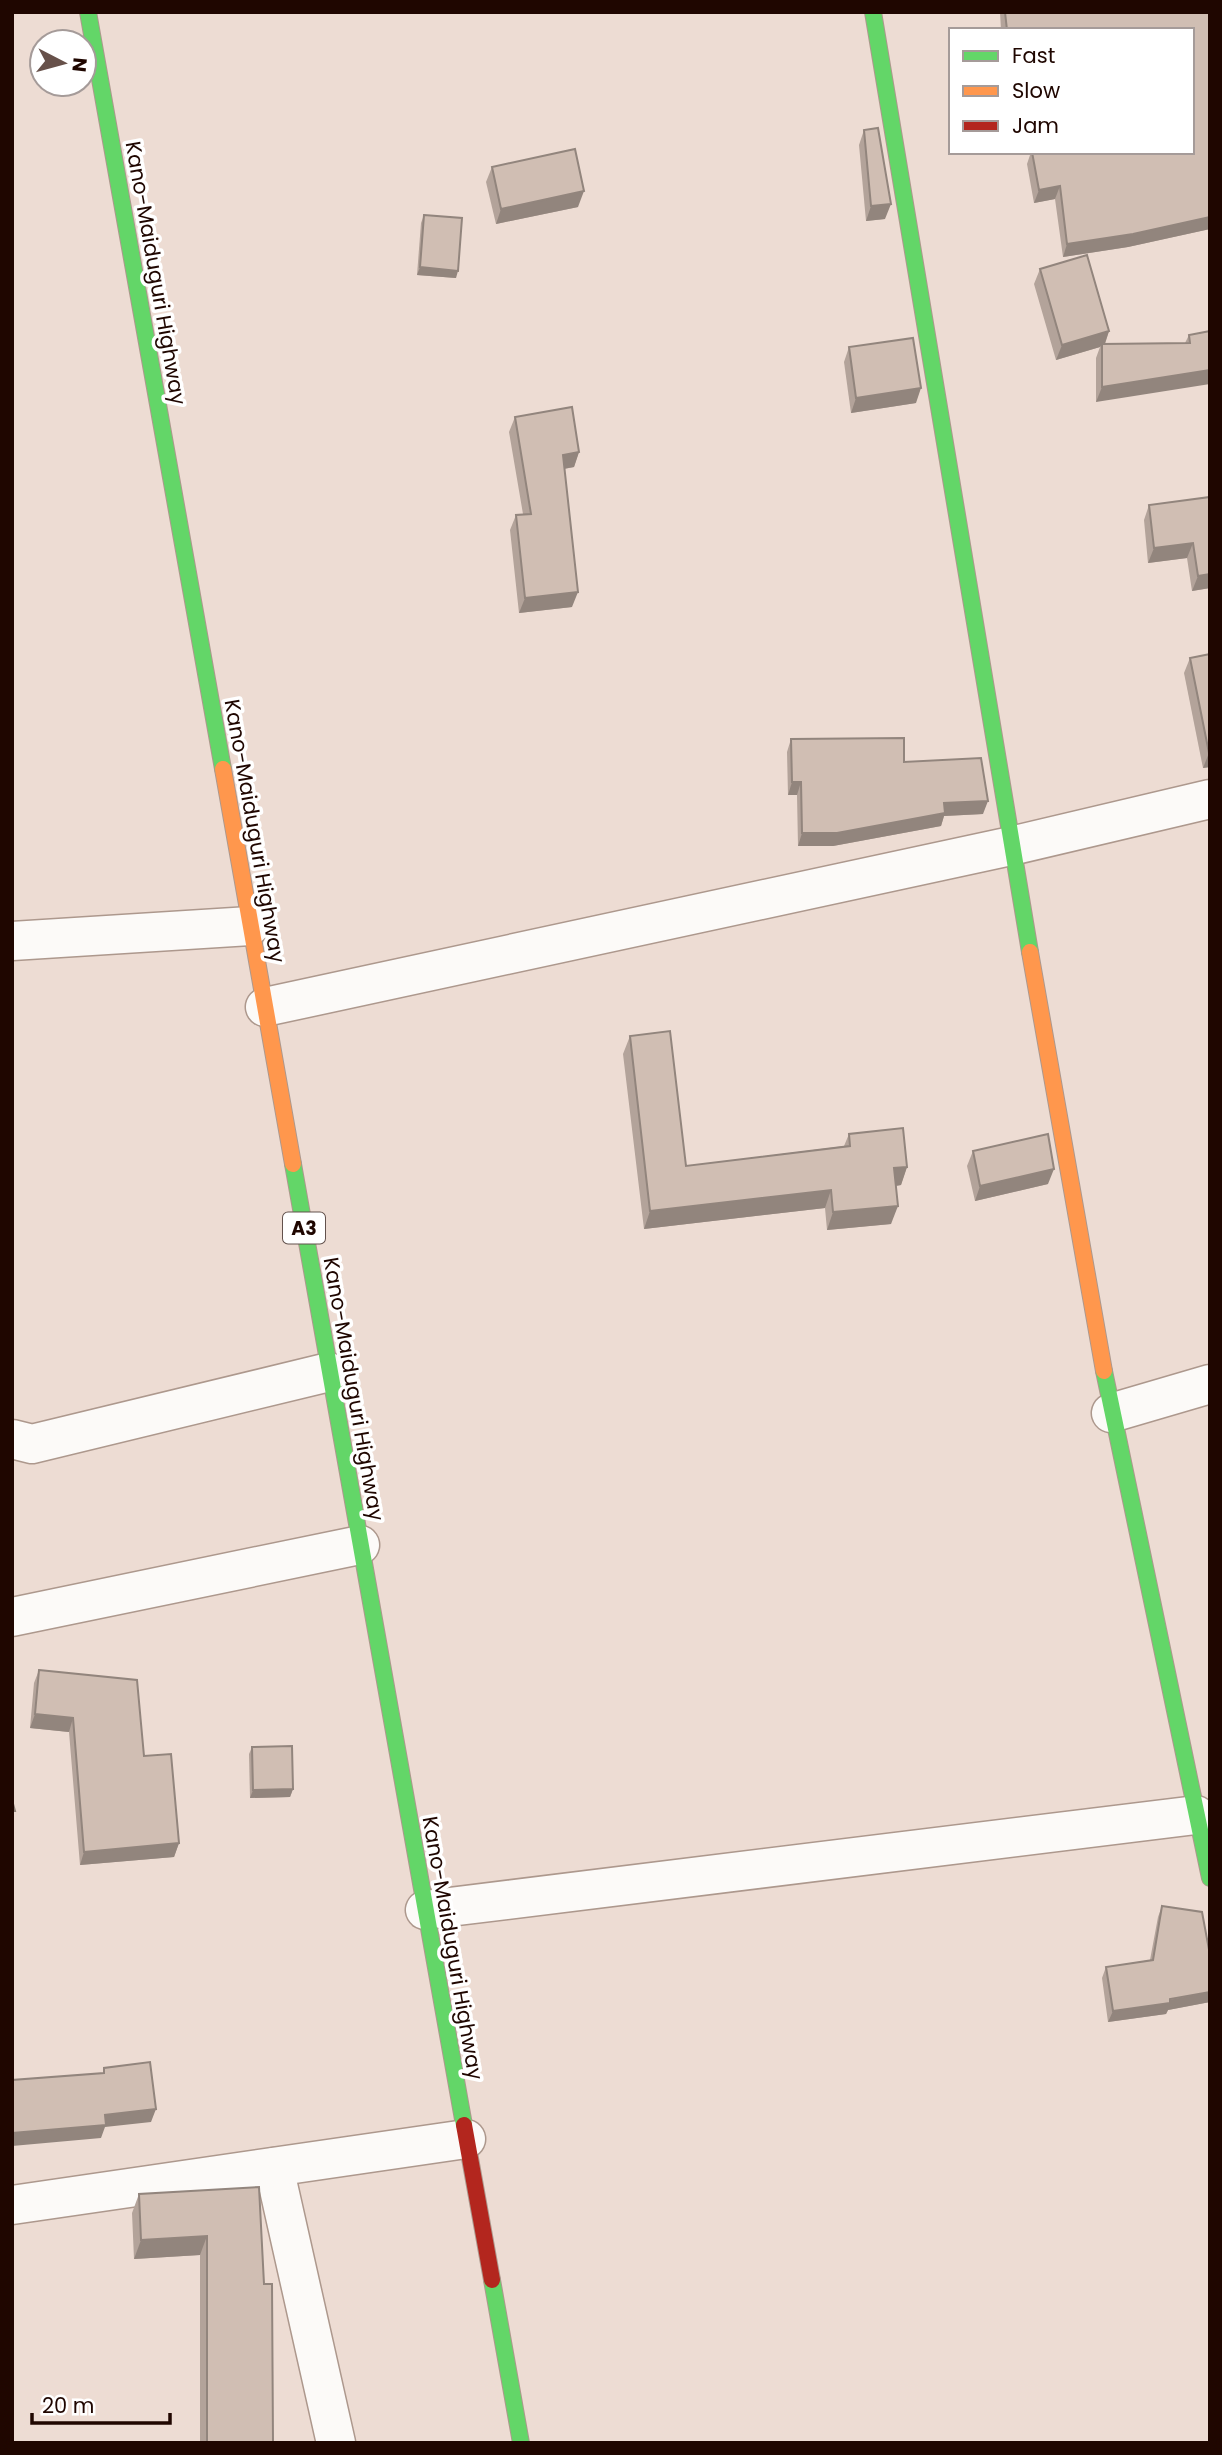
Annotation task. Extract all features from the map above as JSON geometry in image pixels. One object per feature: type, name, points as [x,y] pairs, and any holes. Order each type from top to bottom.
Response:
[{"type":"main road","name":"Kano-Maiduguri Highway","points":[[88,12],[521,2443]]},
{"type":"main road","points":[[873,12],[1010,846],[1111,1413],[1210,1878]]},
{"type":"street","points":[[265,1007],[1010,846],[1210,799]]},
{"type":"street","points":[[12,941],[250,926]]},
{"type":"street","points":[[12,1439],[32,1444],[329,1371]]},
{"type":"street","points":[[1111,1413],[1210,1384]]},
{"type":"street","points":[[12,1617],[360,1545]]},
{"type":"street","points":[[425,1910],[1196,1815]]},
{"type":"street","points":[[12,2205],[466,2139]]},
{"type":"street","points":[[274,2167],[336,2443]]},
{"type":"building","points":[[1005,12],[1210,12],[1210,217],[1133,234],[1067,244],[1060,186],[1039,190],[1032,154],[1194,154],[1194,28],[1007,28]]},
{"type":"building","points":[[878,128],[891,204],[871,206],[864,130]]},
{"type":"building","points":[[575,149],[584,191],[501,209],[492,167]]},
{"type":"building","points":[[424,215],[462,218],[458,271],[420,267]]},
{"type":"building","points":[[1087,255],[1109,331],[1062,345],[1040,269]]},
{"type":"building","points":[[1210,331],[1210,370],[1102,387],[1102,344],[1190,343],[1189,335]]},
{"type":"building","points":[[913,338],[921,388],[856,398],[849,347]]},
{"type":"building","points":[[572,407],[579,452],[563,455],[578,592],[525,598],[516,515],[531,514],[515,417]]},
{"type":"building","points":[[1210,497],[1210,574],[1198,576],[1193,543],[1154,548],[1149,505]]},
{"type":"building","points":[[1210,654],[1210,753],[1209,753],[1190,658]]},
{"type":"building","points":[[904,738],[904,762],[981,758],[988,801],[944,803],[945,813],[837,833],[802,833],[801,782],[792,782],[791,739]]},
{"type":"building","points":[[670,1031],[686,1166],[850,1146],[849,1134],[903,1128],[907,1167],[894,1168],[898,1206],[833,1212],[831,1190],[650,1211],[630,1036]]},
{"type":"building","points":[[1048,1134],[1054,1169],[980,1186],[973,1151]]},
{"type":"building","points":[[39,1670],[137,1680],[144,1756],[171,1754],[179,1843],[84,1852],[73,1718],[35,1714]]},
{"type":"building","points":[[292,1746],[293,1789],[253,1790],[252,1747]]},
{"type":"building","points":[[1162,1906],[1202,1912],[1210,1955],[1210,1992],[1170,1999],[1170,2003],[1113,2011],[1106,1967],[1153,1960]]},
{"type":"building","points":[[150,2062],[156,2109],[105,2115],[106,2125],[12,2133],[12,2080],[104,2073],[104,2068]]},
{"type":"building","points":[[259,2187],[264,2284],[272,2284],[273,2442],[207,2442],[207,2236],[141,2240],[139,2194]]},
{"type":"traffic: fast","points":[[88,12],[223,769]]},
{"type":"traffic: fast","points":[[873,12],[1030,952]]},
{"type":"traffic: fast","points":[[293,1164],[464,2125]]},
{"type":"traffic: fast","points":[[1104,1371],[1210,1878]]},
{"type":"traffic: fast","points":[[492,2280],[521,2443]]},
{"type":"traffic: slow","points":[[223,769],[293,1164]]},
{"type":"traffic: slow","points":[[1030,952],[1104,1371]]},
{"type":"traffic: jam","points":[[464,2125],[492,2280]]}]
